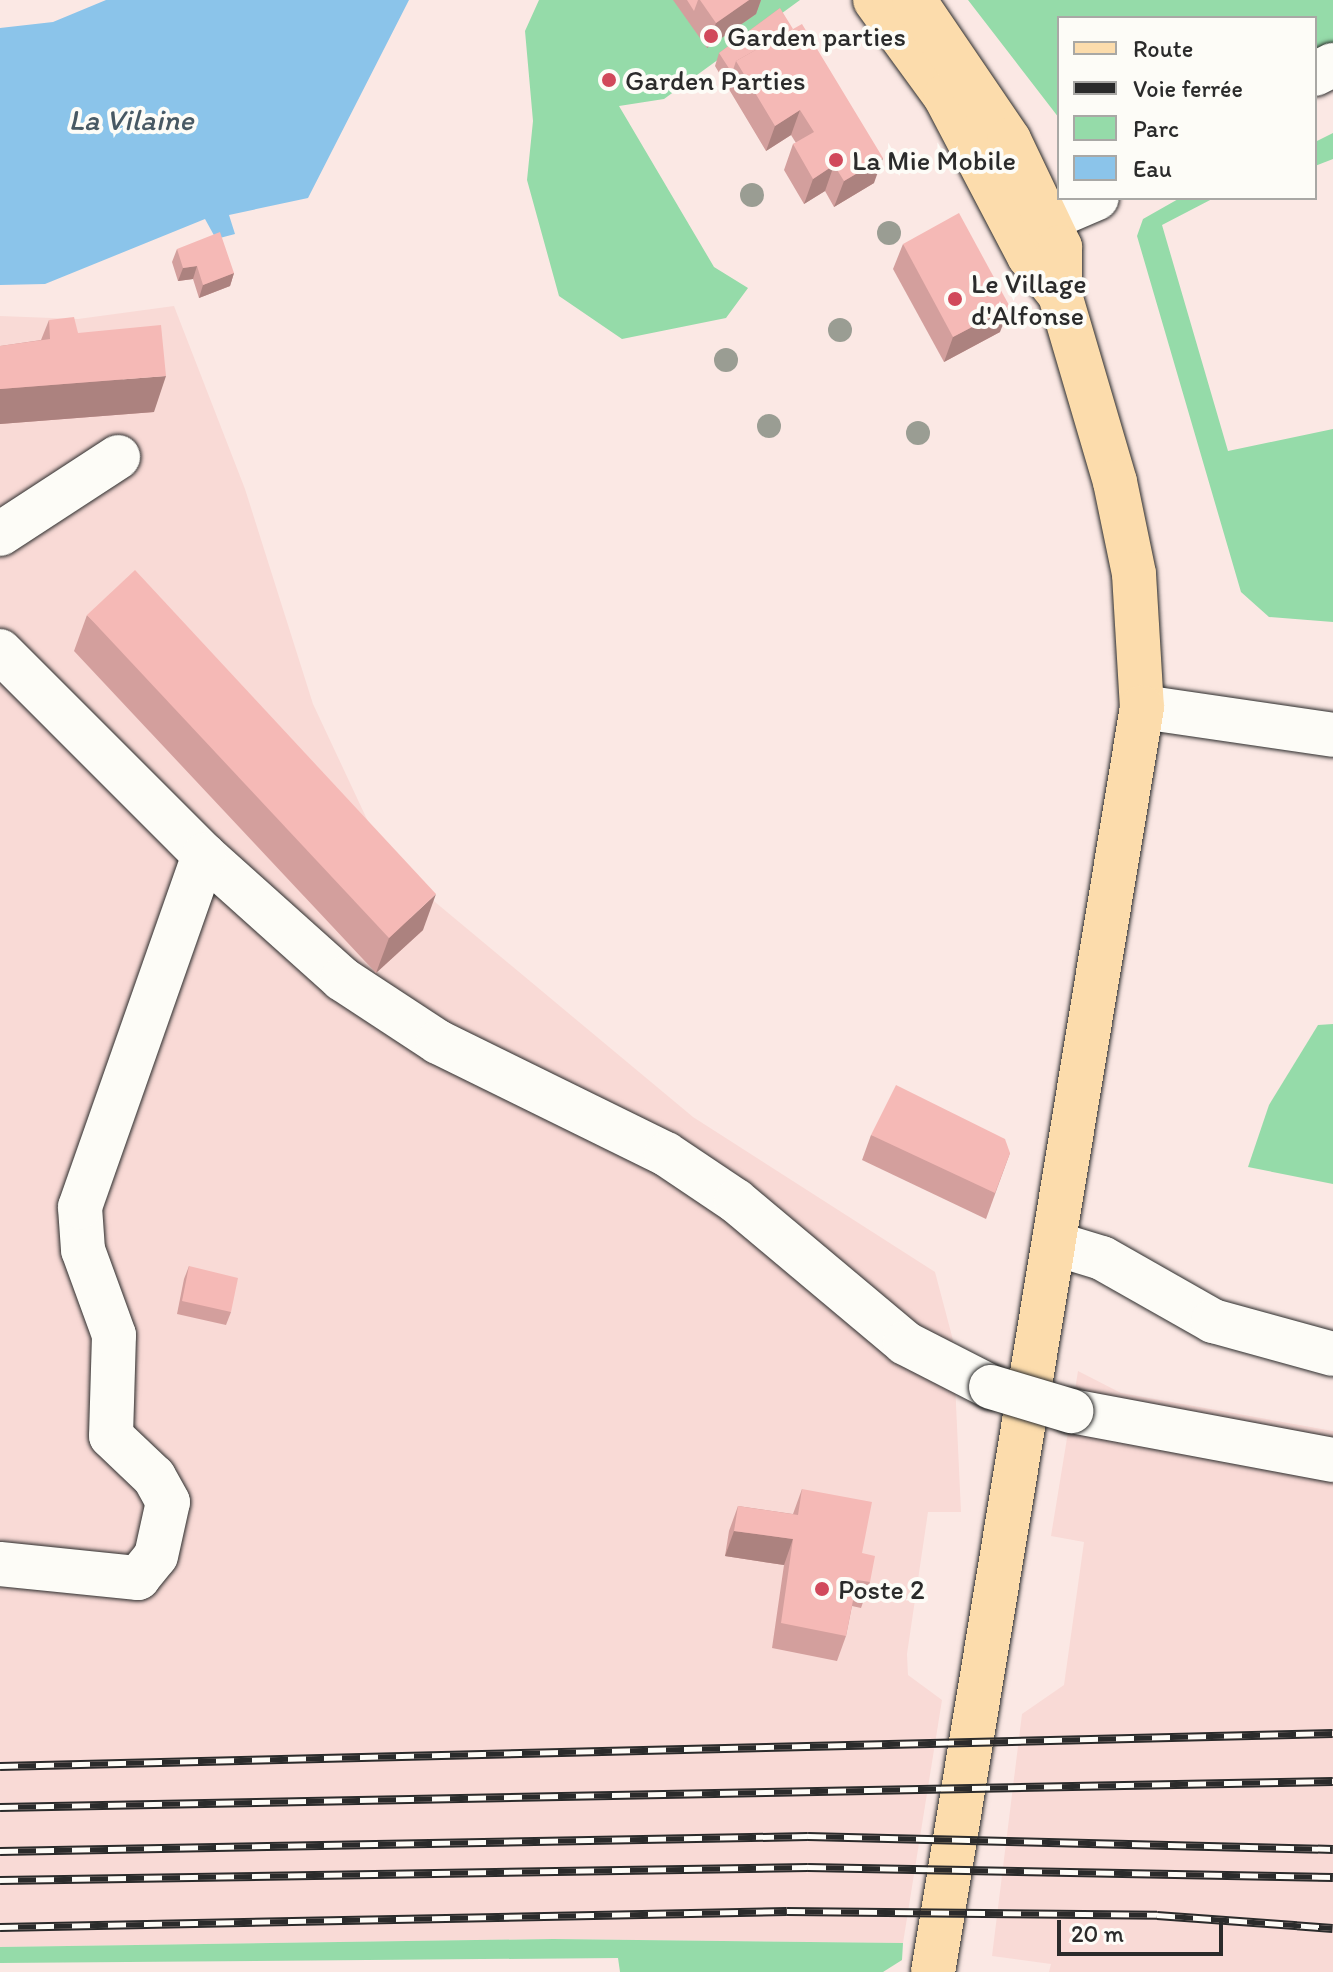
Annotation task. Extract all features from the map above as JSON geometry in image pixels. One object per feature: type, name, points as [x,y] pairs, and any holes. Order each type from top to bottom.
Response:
[{"type":"main road","points":[[875,0],[945,96],[1029,256],[1060,295]]},
{"type":"main road","points":[[914,0],[1009,140],[1060,247],[1060,295],[1097,412],[1134,574],[1142,707],[1141,749],[1093,974],[1056,1244],[939,1951]]},
{"type":"street","points":[[1048,219],[1092,200]]},
{"type":"street","points":[[0,534],[118,457]]},
{"type":"street","points":[[0,651],[204,855],[387,1011],[666,1154],[736,1201],[905,1343],[991,1387],[1071,1411],[1333,1460]]},
{"type":"street","points":[[1142,707],[1333,735]]},
{"type":"street","points":[[0,1564],[138,1578],[156,1556],[168,1502],[154,1477],[111,1436],[114,1335],[83,1250],[80,1207],[204,855]]},
{"type":"street","points":[[1056,1244],[1102,1258],[1213,1321],[1333,1354]]},
{"type":"shaded area","points":[[174,306],[245,489],[313,704],[387,862],[693,1117],[935,1272],[953,1340],[961,1512],[928,1512],[907,1654],[908,1675],[942,1700],[903,1943],[553,1939],[0,1947],[0,316],[78,319]]},
{"type":"shaded area","points":[[1078,1371],[1121,1393],[1333,1431],[1333,1972],[1049,1972],[1051,1964],[992,1956],[1022,1714],[1064,1685],[1084,1542],[1051,1536]]},
{"type":"green space","points":[[539,0],[800,0],[664,99],[619,106],[714,267],[748,288],[726,318],[622,339],[559,296],[527,180],[533,121],[525,31]]},
{"type":"green space","points":[[968,0],[1333,0],[1333,56],[1317,66],[1317,16],[1057,16],[1057,115]]},
{"type":"green space","points":[[1333,133],[1333,159],[1317,165],[1317,141]]},
{"type":"green space","points":[[1176,200],[1210,200],[1162,225],[1228,451],[1333,429],[1333,622],[1269,617],[1241,592],[1137,236],[1143,219]]},
{"type":"green space","points":[[1333,1024],[1333,1184],[1248,1167],[1269,1105],[1318,1025]]},
{"type":"green space","points":[[553,1939],[903,1943],[902,1960],[883,1972],[620,1972],[618,1958],[0,1963],[0,1947]]},
{"type":"water","name":"La Vilaine","points":[[106,0],[409,0],[308,198],[229,215],[235,234],[216,239],[205,219],[45,284],[0,285],[0,28],[53,22]]},
{"type":"building","points":[[687,0],[698,0],[694,11]]},
{"type":"building","points":[[700,0],[749,0],[716,23]]},
{"type":"building","points":[[780,8],[793,29],[736,61],[732,73],[719,53]]},
{"type":"building","points":[[802,24],[883,158],[844,181],[834,165],[813,179],[793,144],[814,132],[800,110],[775,126],[736,61]]},
{"type":"building","points":[[959,213],[1010,307],[953,337],[903,244]]},
{"type":"building","points":[[220,232],[234,273],[203,285],[197,266],[183,268],[177,249]]},
{"type":"building","points":[[74,317],[78,333],[161,325],[166,376],[0,389],[0,346],[50,339],[49,320]]},
{"type":"building","points":[[135,570],[436,894],[389,938],[87,615]]},
{"type":"building","points":[[896,1085],[1005,1139],[1010,1153],[995,1193],[871,1135]]},
{"type":"building","points":[[189,1266],[238,1278],[231,1312],[182,1301]]},
{"type":"building","name":"Poste 2","points":[[802,1489],[872,1502],[862,1553],[875,1556],[870,1582],[857,1580],[846,1636],[781,1623],[793,1539],[734,1531],[738,1506],[798,1515]]},
{"type":"railway","points":[[0,1766],[1333,1733]]},
{"type":"railway","points":[[0,1807],[1333,1781]]},
{"type":"railway","points":[[0,1851],[808,1836],[1333,1849]]},
{"type":"railway","points":[[0,1880],[808,1867],[1333,1877]]},
{"type":"railway","points":[[0,1927],[787,1911],[1157,1915],[1333,1928]]},
{"type":"place","name":"Garden parties","points":[[711,36]]},
{"type":"place","name":"Garden Parties","points":[[609,80]]},
{"type":"place","name":"La Mie Mobile","points":[[836,160]]},
{"type":"place","name":"Le Village d'Alfonse","points":[[955,299]]},
{"type":"place","name":"Poste 2","points":[[822,1589]]}]
